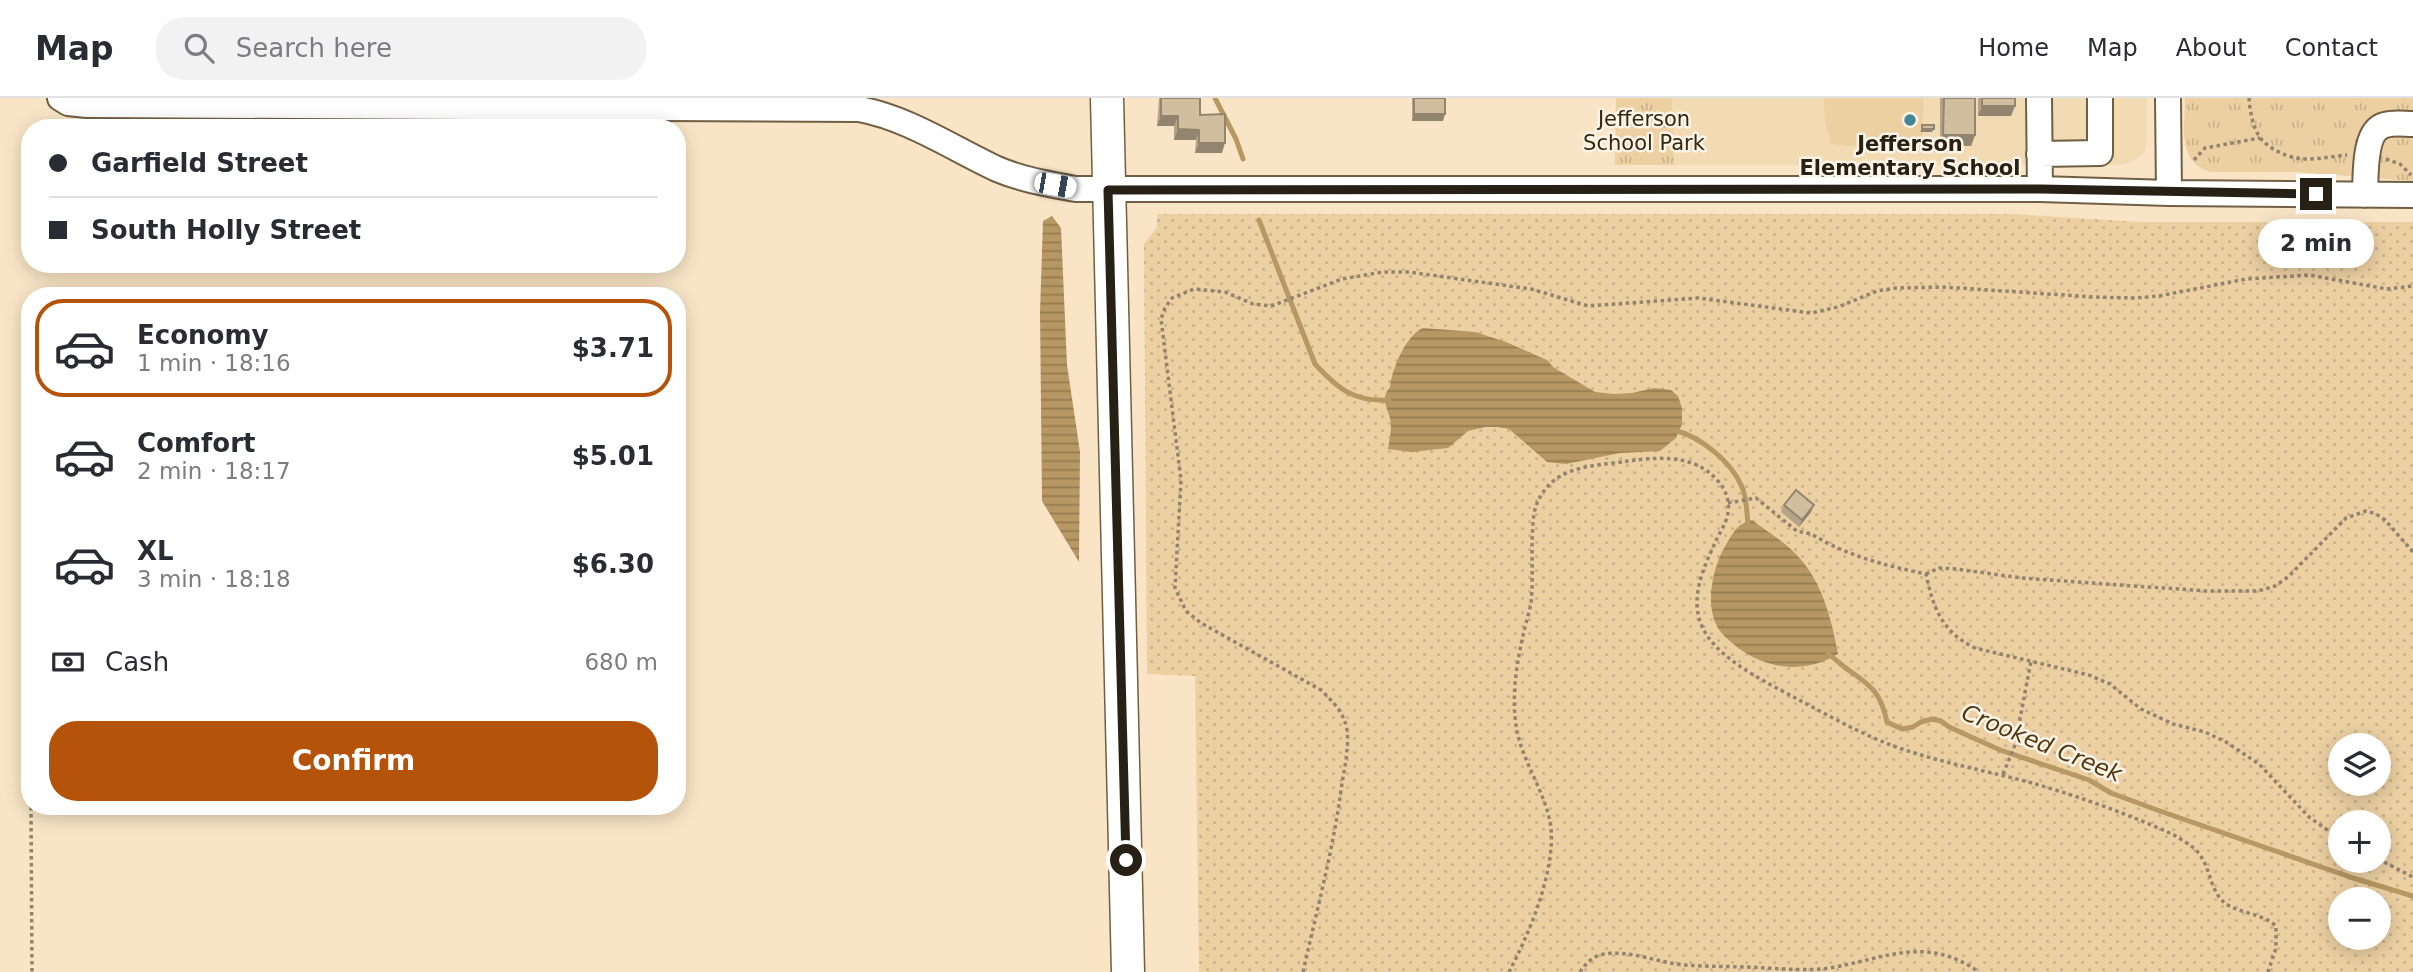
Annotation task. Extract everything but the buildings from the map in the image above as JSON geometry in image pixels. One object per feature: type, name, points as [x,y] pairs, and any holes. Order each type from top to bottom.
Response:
[{"type":"main road","points":[[1107,98],[1128,972]]},
{"type":"street","points":[[60,98],[68,103],[87,105],[859,109],[885,106],[999,170],[1033,182],[1076,189],[2040,189],[2413,195]]},
{"type":"street","points":[[2039,98],[2040,189]]},
{"type":"street","points":[[2039,154],[2100,153],[2100,98]]},
{"type":"street","points":[[2168,98],[2169,193]]},
{"type":"street","points":[[2365,195],[2367,156],[2371,137],[2377,128],[2413,124]]},
{"type":"path","points":[[2249,98],[2260,138]]},
{"type":"path","points":[[2194,160],[2205,148],[2260,138],[2297,159],[2354,154]]},
{"type":"path","points":[[2382,158],[2400,164],[2413,177]]},
{"type":"path","points":[[1303,972],[1340,802],[1347,729],[1336,704],[1321,690],[1201,624],[1186,611],[1179,599],[1174,577],[1181,480],[1161,319],[1172,298],[1194,289],[1225,292],[1262,306],[1280,304],[1297,295],[1362,274],[1409,272],[1531,289],[1588,306],[1698,298],[1811,313],[1823,313],[1877,291],[1896,288],[1943,287],[2094,298],[2135,298],[2246,279],[2309,275],[2387,289],[2413,286]]},
{"type":"path","points":[[1508,972],[1536,908],[1551,843],[1551,826],[1544,803],[1523,756],[1514,702],[1522,640],[1530,606],[1534,511],[1540,496],[1559,476],[1577,469],[1673,458],[1705,469],[1722,486],[1728,503],[1725,522],[1705,566],[1696,596],[1700,624],[1720,651],[1787,693],[1871,738],[1904,750],[2037,784],[2153,825],[2194,848],[2202,857],[2216,894],[2227,904],[2267,918],[2276,926],[2276,948],[2268,972]]},
{"type":"path","points":[[1728,503],[1756,498],[1798,532],[1805,531],[1867,560],[1926,574],[1939,568],[2022,578],[2193,590],[2258,591],[2275,586],[2288,577],[2346,518],[2366,511],[2385,520],[2413,552]]},
{"type":"path","points":[[1926,574],[1938,613],[1948,630],[1959,640],[1975,648],[2089,676],[2110,684],[2141,709],[2173,724],[2205,732],[2226,742],[2259,764],[2309,817],[2328,830]]},
{"type":"path","points":[[2002,775],[2014,745],[2031,662]]},
{"type":"path","points":[[32,815],[32,972]]},
{"type":"path","points":[[2391,866],[2413,877]]},
{"type":"path","points":[[1580,972],[1588,961],[1602,954],[1629,955],[1685,965],[1803,970],[1829,968],[1912,951],[1936,951],[1963,961],[1979,972]]},
{"type":"shaded area","name":"Jefferson Elementary School","points":[[1672,98],[2147,98],[2147,141],[2145,151],[2139,158],[2123,165],[1674,165]]},
{"type":"shaded area","points":[[1052,216],[1061,228],[1067,365],[1080,452],[1079,562],[1042,501],[1040,312],[1043,221]]},
{"type":"shaded area","points":[[1423,328],[1475,332],[1506,342],[1547,360],[1553,367],[1595,392],[1613,394],[1654,388],[1671,390],[1678,396],[1682,408],[1682,424],[1676,438],[1660,451],[1620,453],[1566,464],[1547,462],[1509,429],[1498,427],[1468,431],[1448,448],[1412,452],[1388,449],[1391,426],[1385,397],[1401,353],[1411,338]]},
{"type":"shaded area","points":[[1752,520],[1792,550],[1810,572],[1826,606],[1838,654],[1813,665],[1773,665],[1737,647],[1718,628],[1711,599],[1716,568],[1734,532]]},
{"type":"green space","name":"Jefferson School Park","points":[[1616,98],[1672,98],[1674,165],[1615,165]]},
{"type":"green space","points":[[1824,98],[1924,98],[1922,139],[1906,152],[1831,144],[1825,121]]},
{"type":"green space","points":[[2185,98],[2413,98],[2413,181],[2297,172],[2211,172],[2200,167],[2187,152],[2184,132]]},
{"type":"green space","points":[[1157,214],[2011,214],[2139,222],[2413,222],[2413,972],[1199,972],[1195,676],[1147,674],[1144,244],[1157,227]]},
{"type":"waterway","points":[[1215,98],[1243,159]]},
{"type":"waterway","name":"Crooked Creek","points":[[1259,220],[1315,364],[1347,392],[1366,399],[1389,400]]},
{"type":"waterway","name":"Crooked Creek","points":[[1674,430],[1704,444],[1731,468],[1744,491],[1748,526]]},
{"type":"waterway","name":"Crooked Creek","points":[[1828,654],[1870,687],[1882,704],[1887,722],[1902,729],[1932,719],[1941,721],[2000,750],[2089,780],[2111,793],[2353,878],[2413,896]]},
{"type":"place","name":"Jefferson Elementary School","points":[[1910,120]]},
{"type":"route","points":[[1126,860],[1108,190],[2040,189],[2316,194]]}]
